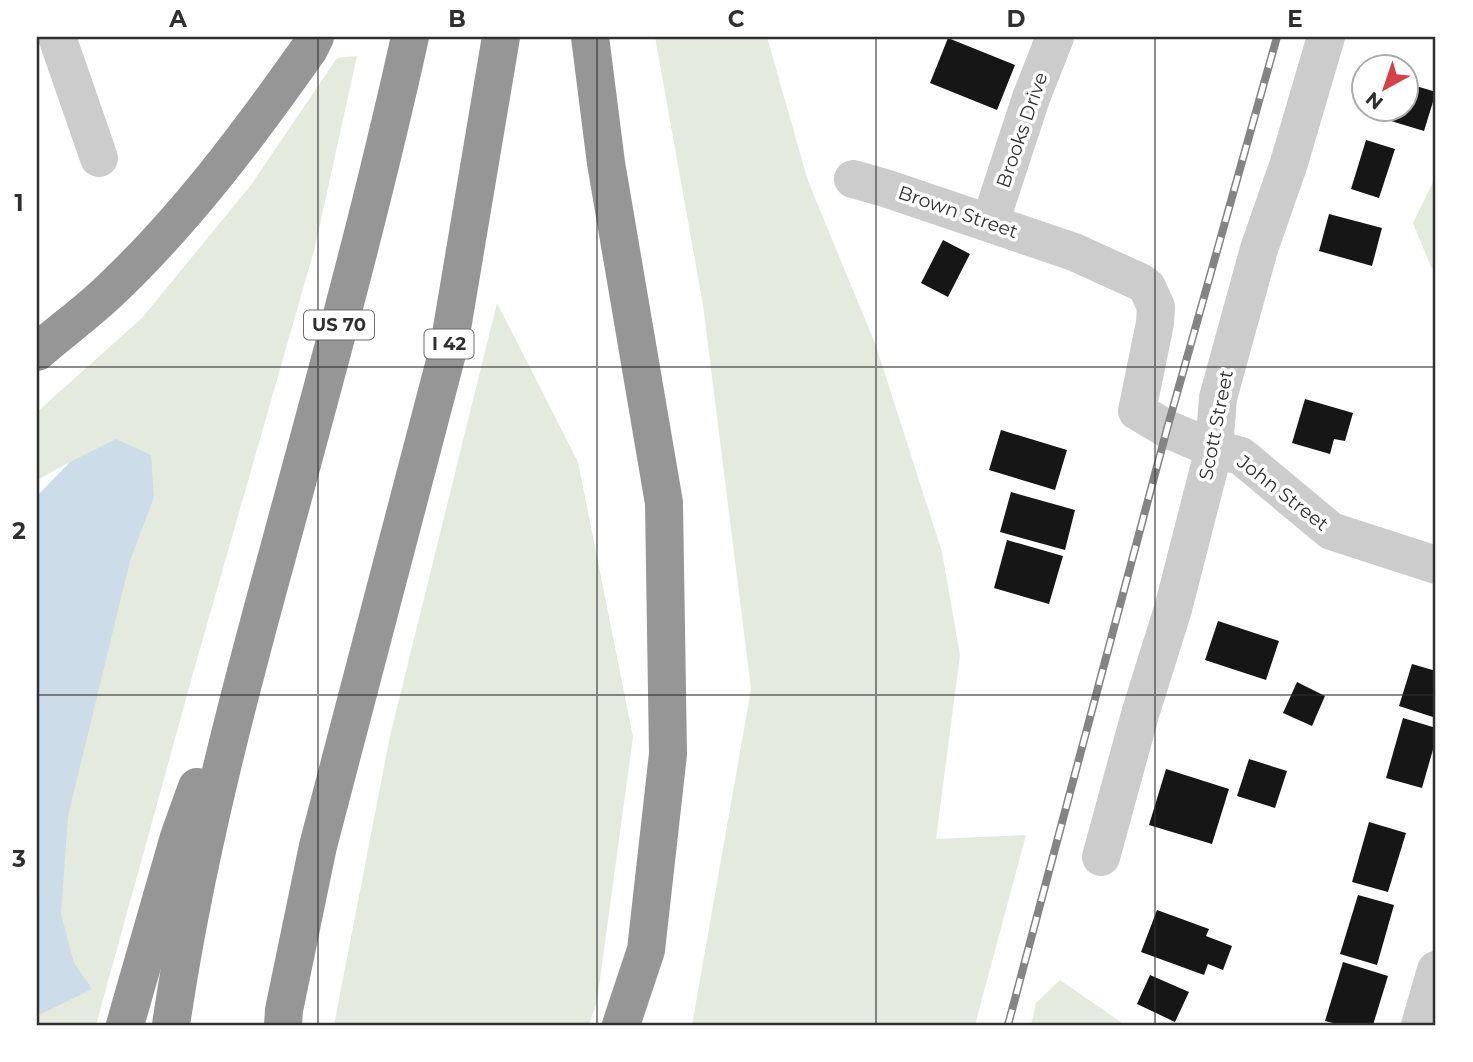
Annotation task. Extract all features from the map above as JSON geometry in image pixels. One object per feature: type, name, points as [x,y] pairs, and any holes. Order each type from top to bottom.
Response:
[{"type":"highway","points":[[37,352],[103,297],[177,220],[250,133],[315,37]]},
{"type":"highway","name":"US 70","points":[[171,1025],[208,832],[262,611],[367,222],[410,37]]},
{"type":"highway","name":"I 42","points":[[283,1025],[318,846],[449,346],[500,37]]},
{"type":"highway","points":[[590,37],[606,163],[664,503],[668,754],[646,950],[621,1025]]},
{"type":"highway","points":[[125,1025],[179,837],[262,611]]},
{"type":"street","points":[[57,37],[99,158]]},
{"type":"street","name":"Brooks Drive","points":[[990,223],[1031,98],[1055,37]]},
{"type":"street","name":"Scott Street","points":[[1101,857],[1141,711],[1173,609],[1214,449],[1221,386],[1259,249],[1289,163],[1326,37]]},
{"type":"street","name":"Brown Street","points":[[853,179],[1061,248],[1147,287]]},
{"type":"street","name":"John Street","points":[[1147,287],[1156,307],[1155,323],[1137,411],[1167,429],[1214,449],[1241,456],[1331,531],[1436,565]]},
{"type":"street","points":[[1420,1025],[1436,970]]},
{"type":"shaded area","points":[[655,37],[767,37],[808,181],[876,346],[942,552],[960,655],[936,839],[1026,835],[975,1025],[692,1025],[751,689],[703,305]]},
{"type":"shaded area","points":[[357,56],[315,247],[96,1025],[37,1025],[37,956],[70,462],[37,480],[37,412],[142,318],[251,185],[337,58]]},
{"type":"shaded area","points":[[1436,176],[1436,269],[1431,267],[1413,223]]},
{"type":"shaded area","points":[[497,303],[578,462],[633,737],[597,1001],[589,1025],[334,1025],[390,736]]},
{"type":"shaded area","points":[[1060,980],[1125,1025],[1031,1025],[1036,1003]]},
{"type":"water","points":[[116,439],[151,455],[154,497],[130,561],[68,816],[61,914],[74,963],[92,989],[37,1016],[37,496],[70,462]]},
{"type":"building","points":[[948,38],[1015,65],[997,110],[930,83]]},
{"type":"building","points":[[1420,87],[1436,92],[1424,131],[1394,122],[1420,122]]},
{"type":"building","points":[[1366,140],[1395,149],[1379,198],[1351,189]]},
{"type":"building","points":[[1329,214],[1382,228],[1372,266],[1319,251]]},
{"type":"building","points":[[943,240],[970,254],[948,297],[921,283]]},
{"type":"building","points":[[1305,399],[1353,413],[1345,441],[1334,439],[1330,454],[1292,443]]},
{"type":"building","points":[[1001,430],[1067,450],[1055,490],[989,470]]},
{"type":"building","points":[[1011,492],[1075,510],[1065,550],[1000,532]]},
{"type":"building","points":[[1007,540],[1063,556],[1049,604],[994,588]]},
{"type":"building","points":[[1218,621],[1279,641],[1266,680],[1205,660]]},
{"type":"building","points":[[1412,664],[1436,671],[1436,718],[1399,706]]},
{"type":"building","points":[[1297,682],[1325,696],[1312,726],[1283,713]]},
{"type":"building","points":[[1403,718],[1436,728],[1436,739],[1422,788],[1386,778]]},
{"type":"building","points":[[1249,759],[1287,771],[1275,808],[1237,796]]},
{"type":"building","points":[[1166,769],[1229,789],[1212,844],[1149,825]]},
{"type":"building","points":[[1369,822],[1406,833],[1388,892],[1352,882]]},
{"type":"building","points":[[1358,895],[1394,905],[1377,965],[1340,954]]},
{"type":"building","points":[[1157,910],[1209,929],[1206,936],[1232,946],[1223,970],[1208,964],[1204,975],[1141,952]]},
{"type":"building","points":[[1343,962],[1388,976],[1373,1025],[1341,1025],[1325,1021]]},
{"type":"building","points":[[1150,975],[1189,992],[1175,1022],[1137,1004]]},
{"type":"railway","points":[[1008,1025],[1167,429],[1277,37]]}]
